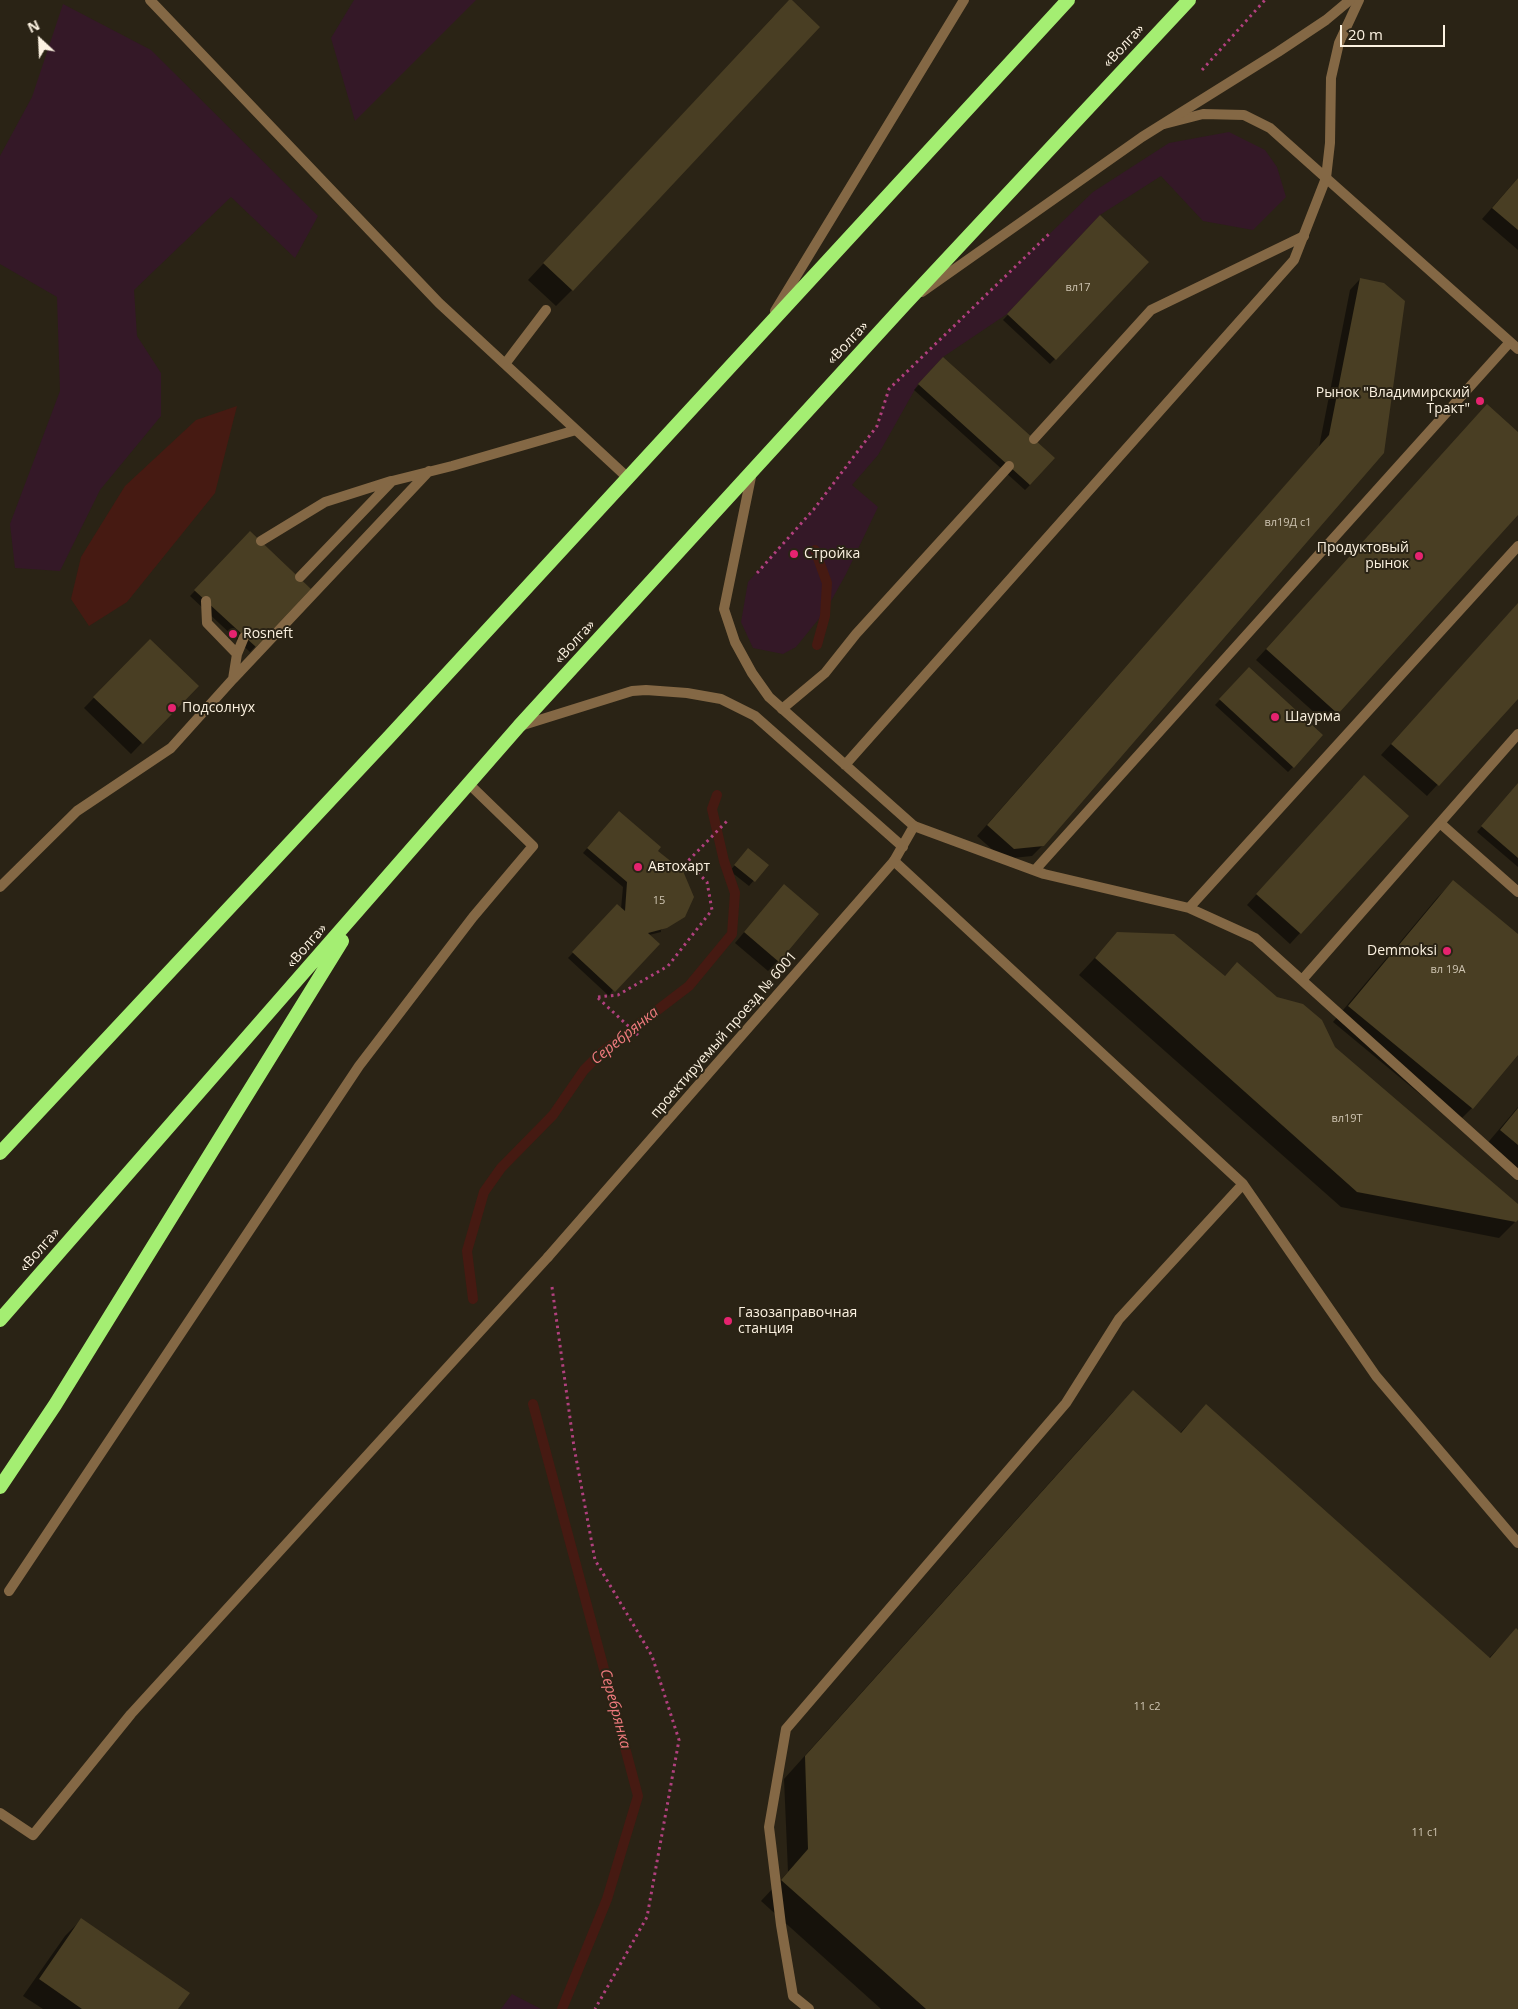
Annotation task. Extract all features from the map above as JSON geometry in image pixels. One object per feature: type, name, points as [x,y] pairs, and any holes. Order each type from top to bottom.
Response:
[{"type":"highway","points":[[0,1153],[390,737],[1068,0]]},
{"type":"highway","name":"«Волга»","points":[[0,1320],[362,908],[519,726],[905,304],[1189,0]]},
{"type":"highway","points":[[0,1488],[55,1405],[362,908]]},
{"type":"street","points":[[150,0],[439,303],[628,478]]},
{"type":"street","points":[[761,334],[964,0]]},
{"type":"street","points":[[905,304],[1161,125],[1278,52],[1326,20],[1350,0]]},
{"type":"street","points":[[845,765],[1294,260],[1326,178],[1330,143],[1331,78],[1340,43],[1359,0]]},
{"type":"street","points":[[1161,125],[1203,114],[1244,115],[1270,128],[1518,349]]},
{"type":"street","points":[[1034,439],[1151,310],[1304,236]]},
{"type":"street","points":[[505,364],[546,310]]},
{"type":"street","points":[[1035,870],[1510,342]]},
{"type":"street","points":[[261,542],[325,502],[392,481],[576,430]]},
{"type":"street","points":[[782,709],[825,673],[856,634],[1009,466]]},
{"type":"street","points":[[0,887],[77,812],[171,748],[232,679],[429,471]]},
{"type":"street","points":[[752,472],[724,609],[735,642],[752,674],[769,697],[782,709],[914,826],[1035,870],[1189,908],[1255,938],[1518,1175]]},
{"type":"street","points":[[300,576],[392,481]]},
{"type":"street","points":[[1189,908],[1518,546]]},
{"type":"street","points":[[206,601],[207,623],[237,654]]},
{"type":"street","points":[[232,679],[237,654],[244,637]]},
{"type":"street","points":[[519,726],[632,691],[646,690],[687,693],[721,699],[755,716],[903,847]]},
{"type":"street","points":[[1302,980],[1517,737]]},
{"type":"street","points":[[9,1592],[360,1066],[473,917],[533,846],[470,784]]},
{"type":"street","points":[[1440,823],[1518,892]]},
{"type":"street","name":"проектируемый проезд № 6001","points":[[0,1813],[33,1835],[130,1714],[548,1257],[894,861],[914,826]]},
{"type":"street","points":[[894,861],[1244,1184],[1376,1376],[1518,1543]]},
{"type":"street","points":[[809,2009],[793,1996],[781,1925],[769,1828],[786,1729],[1066,1403],[1119,1319],[1244,1184]]},
{"type":"path","points":[[1200,72],[1264,0]]},
{"type":"path","points":[[755,575],[814,509],[877,426],[890,390],[1058,226]]},
{"type":"path","points":[[639,1036],[598,997],[618,995],[668,966],[712,910],[706,882],[687,862],[727,821]]},
{"type":"path","points":[[548,1257],[574,1447],[594,1560],[652,1656],[679,1740],[647,1917],[595,2009]]},
{"type":"shaded area","points":[[354,0],[476,0],[355,121],[331,38]]},
{"type":"shaded area","points":[[63,4],[151,50],[318,216],[295,258],[231,197],[134,290],[137,336],[161,373],[161,416],[100,490],[60,571],[15,568],[10,524],[60,391],[57,297],[0,264],[0,156],[32,97]]},
{"type":"shaded area","points":[[1229,132],[1265,150],[1277,167],[1286,197],[1253,230],[1203,221],[1161,176],[1100,215],[1007,314],[943,357],[918,384],[878,455],[852,485],[878,507],[846,574],[826,610],[796,647],[783,654],[753,648],[741,622],[748,582],[814,509],[877,426],[889,389],[1093,192],[1169,143]]},
{"type":"shaded area","points":[[237,406],[215,493],[127,602],[89,626],[71,599],[81,557],[125,486],[196,420]]},
{"type":"shaded area","points":[[512,1994],[541,2009],[501,2009]]},
{"type":"building","points":[[789,0],[792,0],[820,27],[573,291],[543,263]]},
{"type":"building","points":[[1518,178],[1518,230],[1492,208]]},
{"type":"building","points":[[1100,215],[1149,262],[1056,360],[1007,314]]},
{"type":"building","points":[[1360,278],[1384,283],[1405,301],[1384,453],[1044,846],[1014,849],[987,825],[1329,435]]},
{"type":"building","points":[[943,357],[1055,458],[1030,485],[918,384]]},
{"type":"building","points":[[1487,404],[1518,432],[1518,515],[1338,714],[1266,649]]},
{"type":"building","points":[[250,531],[311,589],[256,647],[194,590]]},
{"type":"building","points":[[1518,603],[1518,699],[1439,786],[1391,744]]},
{"type":"building","points":[[150,639],[199,686],[143,744],[93,697]]},
{"type":"building","points":[[1249,667],[1323,735],[1294,768],[1219,699]]},
{"type":"building","points":[[1364,775],[1409,816],[1301,934],[1256,894]]},
{"type":"building","points":[[1518,783],[1518,858],[1481,826]]},
{"type":"building","points":[[619,811],[661,847],[658,851],[683,871],[694,897],[685,917],[667,928],[648,933],[660,944],[615,992],[572,952],[617,904],[625,911],[627,882],[587,848]]},
{"type":"building","points":[[748,848],[769,865],[755,882],[734,865]]},
{"type":"building","points":[[1453,880],[1518,934],[1518,1055],[1473,1109],[1348,1006]]},
{"type":"building","points":[[784,884],[819,914],[779,962],[744,932]]},
{"type":"building","points":[[1117,932],[1174,934],[1225,976],[1237,962],[1277,997],[1303,1004],[1322,1020],[1335,1047],[1518,1204],[1518,1220],[1516,1222],[1357,1192],[1095,958]]},
{"type":"building","points":[[1518,1108],[1518,1145],[1500,1130]]},
{"type":"building","points":[[1133,1390],[1181,1433],[1206,1404],[1490,1658],[1516,1628],[1518,1630],[1518,2009],[926,2009],[781,1880],[808,1849],[805,1756]]},
{"type":"building","points":[[81,1918],[190,1993],[178,2009],[82,2009],[39,1979]]},
{"type":"waterway","name":"Серебрянка","points":[[815,550],[827,583],[825,616],[817,645]]},
{"type":"waterway","name":"Серебрянка","points":[[473,1299],[467,1251],[484,1192],[501,1168],[553,1115],[584,1070],[600,1054],[689,986],[732,934],[735,893],[724,861],[712,809],[717,795]]},
{"type":"waterway","name":"Серебрянка","points":[[533,1404],[638,1796],[607,1899],[562,2009]]},
{"type":"place","name":"Рынок \"Владимирский Тракт\"","points":[[1480,401]]},
{"type":"place","name":"Стройка","points":[[794,554]]},
{"type":"place","name":"Продуктовый рынок","points":[[1419,556]]},
{"type":"place","name":"Rosneft","points":[[233,634]]},
{"type":"place","name":"Подсолнух","points":[[172,708]]},
{"type":"place","name":"Шаурма","points":[[1275,717]]},
{"type":"place","name":"Автохарт","points":[[638,867]]},
{"type":"place","name":"Demmoksi","points":[[1447,951]]},
{"type":"place","name":"Газозаправочная станция","points":[[728,1321]]}]
